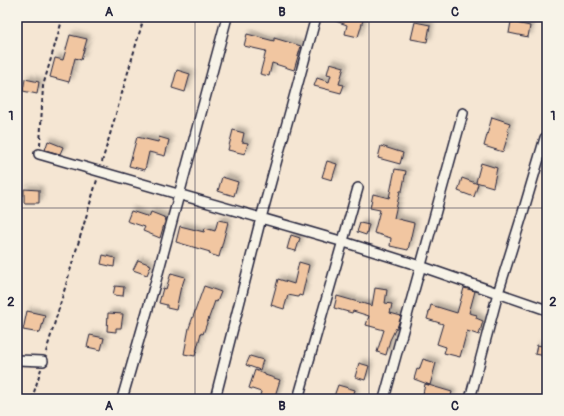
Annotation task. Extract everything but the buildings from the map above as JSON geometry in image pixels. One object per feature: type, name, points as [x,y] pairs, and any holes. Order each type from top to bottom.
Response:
[{"type":"street","points":[[122,399],[228,17]]},
{"type":"street","points":[[215,399],[261,218],[316,17]]},
{"type":"street","points":[[384,399],[463,113]]},
{"type":"street","points":[[470,399],[498,293],[545,138]]},
{"type":"street","points":[[39,154],[344,242],[420,266],[547,310]]},
{"type":"street","points":[[298,399],[344,242],[358,188]]},
{"type":"street","points":[[17,360],[44,361]]},
{"type":"path","points":[[39,154],[43,86],[63,17]]},
{"type":"path","points":[[32,399],[144,17]]}]
